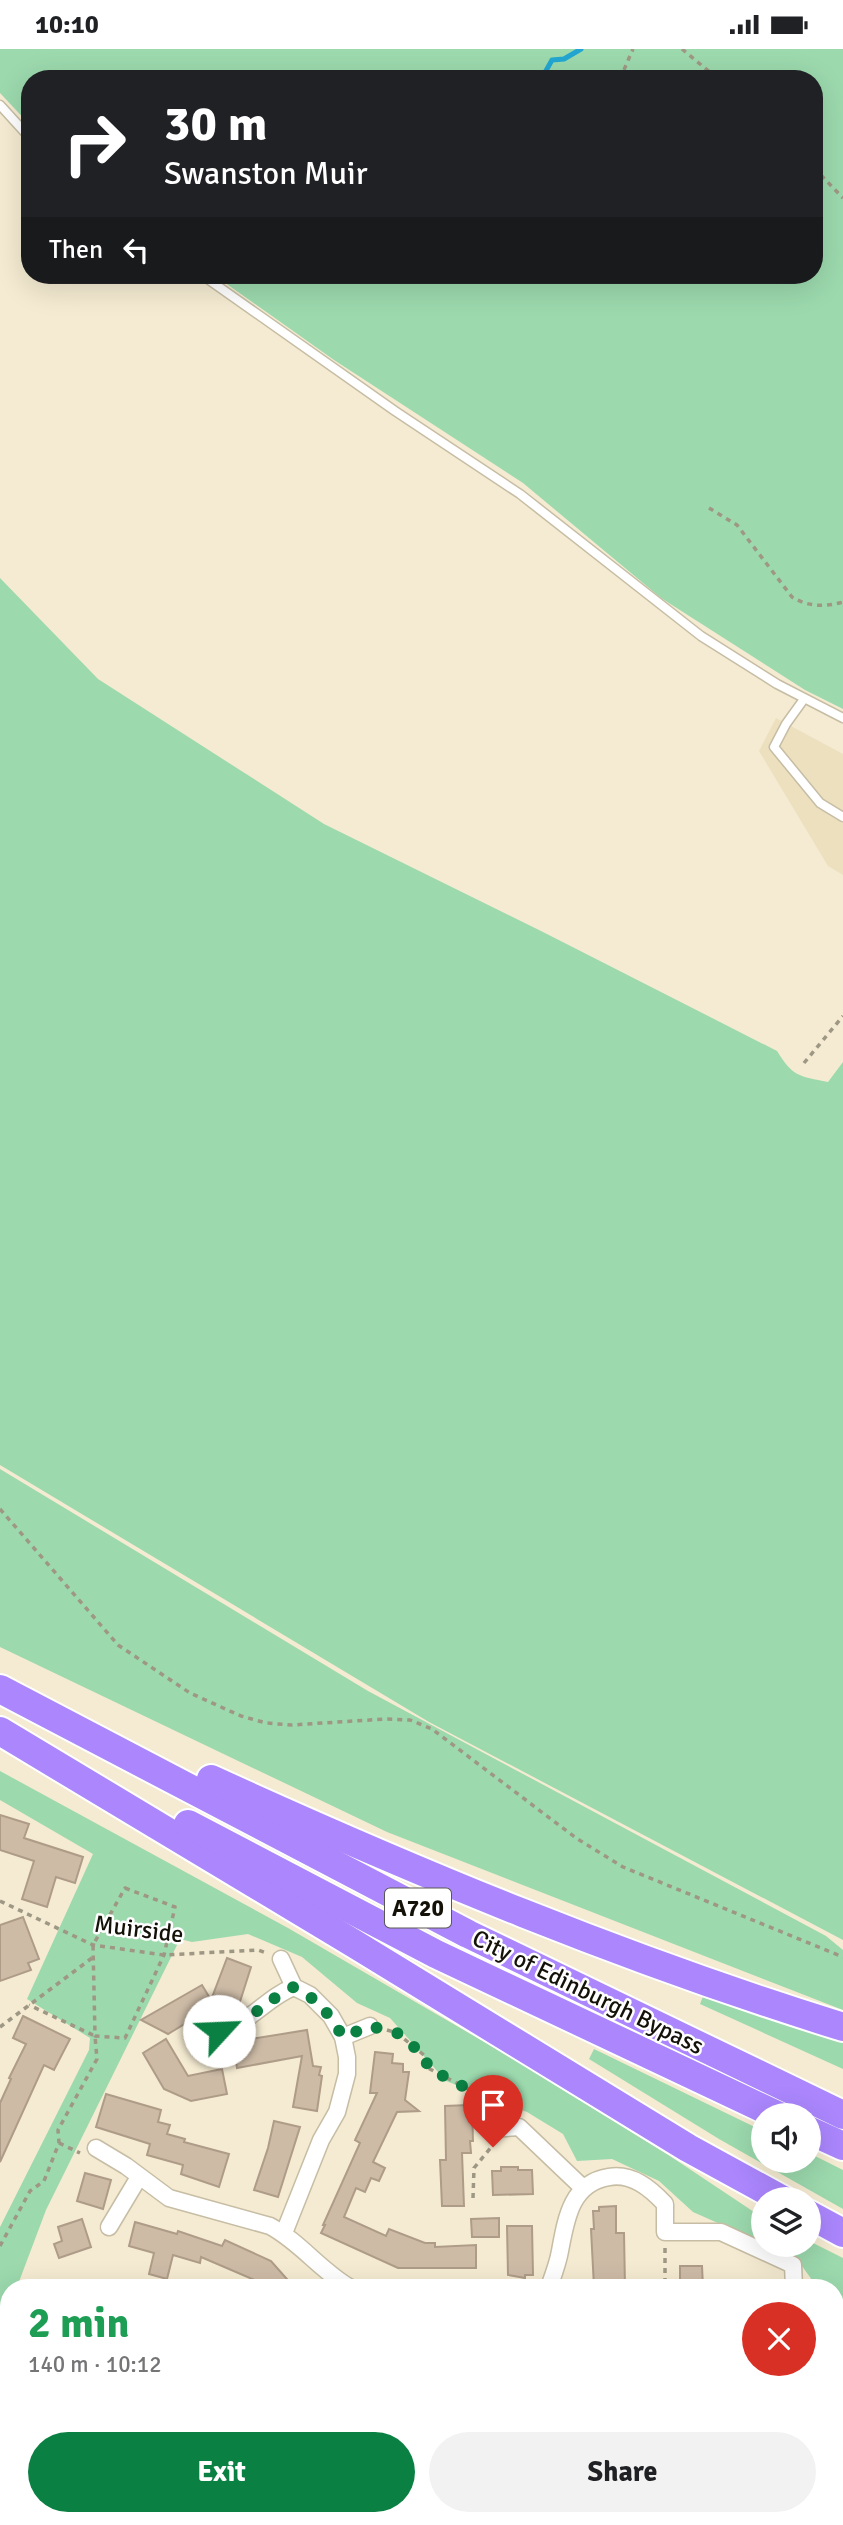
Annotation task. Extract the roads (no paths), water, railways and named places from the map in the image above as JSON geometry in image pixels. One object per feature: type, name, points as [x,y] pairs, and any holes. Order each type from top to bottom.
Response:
[{"type":"highway","points":[[0,1686],[400,1863],[587,1939],[843,2027]]},
{"type":"highway","name":"City of Edinburgh Bypass","points":[[0,1686],[468,1934],[843,2115]]},
{"type":"highway","name":"City of Edinburgh Bypass","points":[[0,1725],[436,1954],[751,2103]]},
{"type":"highway","points":[[0,1731],[341,1935],[688,2148],[759,2187]]},
{"type":"highway","points":[[821,2136],[843,2146]]},
{"type":"highway","points":[[821,2221],[843,2233]]},
{"type":"street","points":[[281,1959],[294,1987],[310,1995],[331,2016],[343,2037],[347,2065],[344,2094],[321,2140],[284,2233]]},
{"type":"street","points":[[207,2047],[210,2037],[236,2025],[281,1992],[294,1987]]},
{"type":"street","points":[[343,2037],[370,2026]]},
{"type":"street","points":[[492,2129],[519,2127],[583,2188]]},
{"type":"street","points":[[96,2148],[126,2166],[169,2198],[270,2226],[284,2233],[337,2279]]},
{"type":"street","points":[[552,2279],[560,2253],[564,2221],[573,2201],[583,2188],[596,2180],[621,2176],[652,2190],[664,2204],[665,2232],[721,2232],[793,2266],[794,2279]]},
{"type":"street","points":[[109,2227],[139,2177]]},
{"type":"lane","points":[[0,105],[21,128]]},
{"type":"lane","points":[[215,284],[395,411],[520,494],[701,636],[803,699],[843,718]]},
{"type":"lane","points":[[803,699],[774,747],[820,803],[843,817]]},
{"type":"waterway","points":[[546,70],[552,60],[564,59],[581,49]]}]
